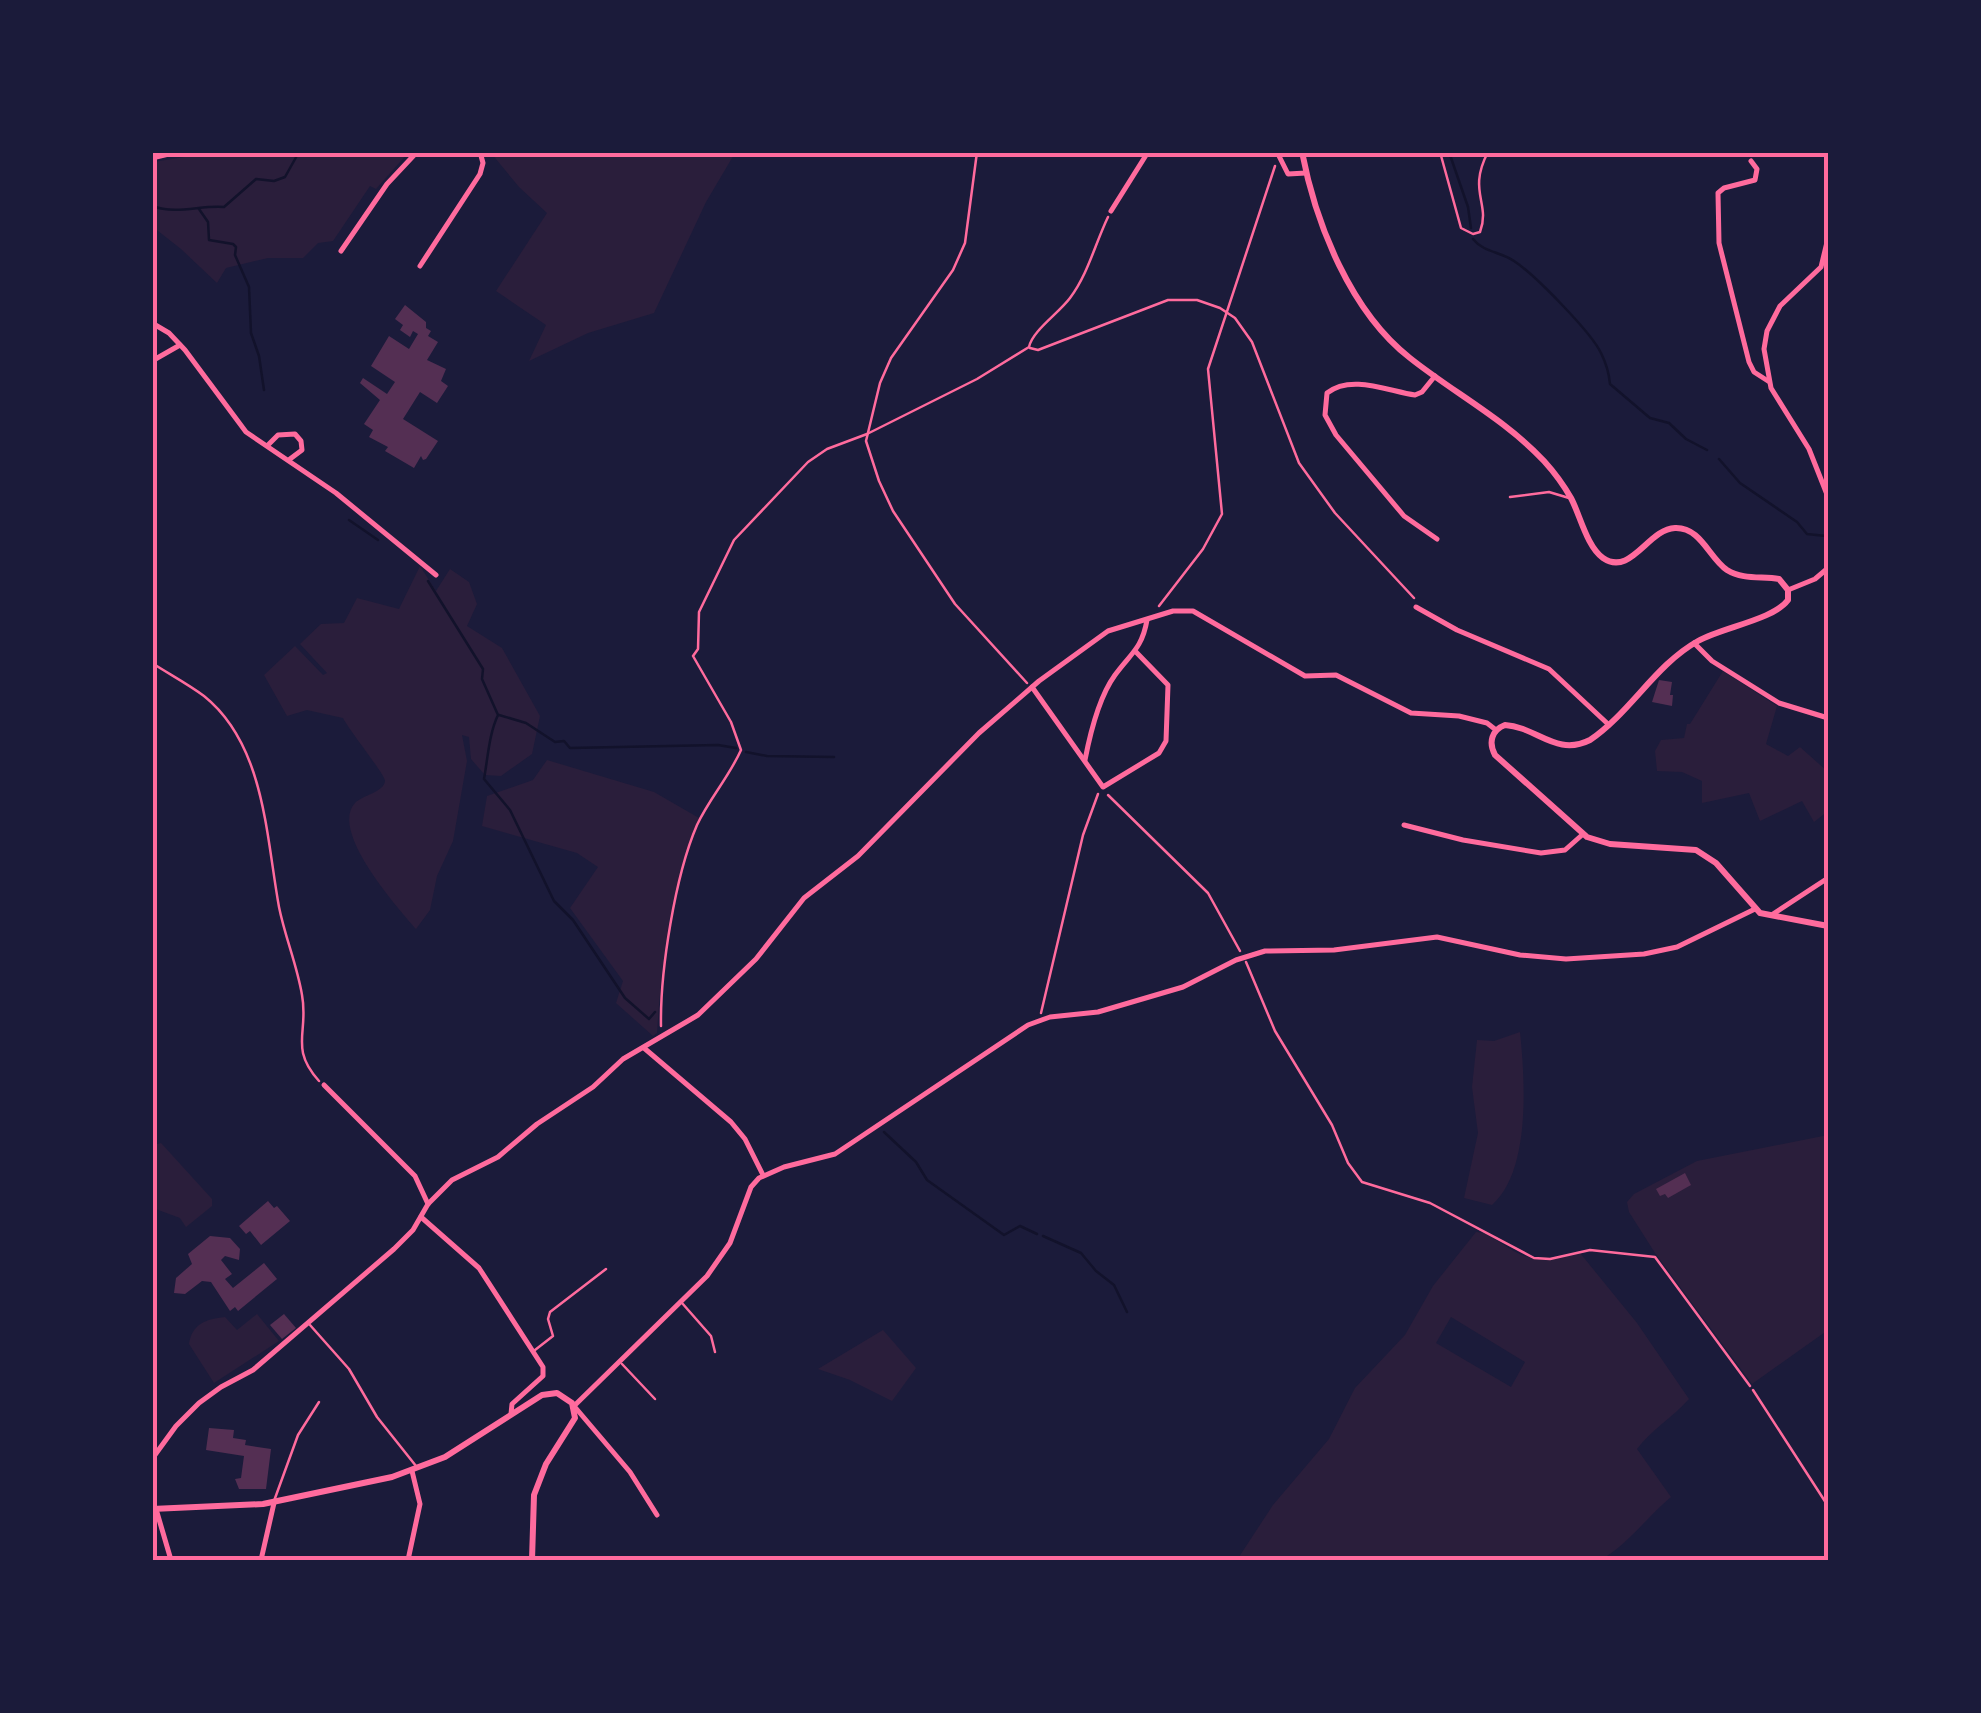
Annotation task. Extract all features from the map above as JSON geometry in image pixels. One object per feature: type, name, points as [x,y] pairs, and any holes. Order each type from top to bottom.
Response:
[{"type":"street","points":[[152,158],[177,152]]},
{"type":"street","points":[[341,251],[386,184],[417,152]]},
{"type":"street","points":[[436,152],[448,152]]},
{"type":"street","points":[[420,266],[480,174],[480,152]]},
{"type":"street","points":[[1112,211],[1148,152]]},
{"type":"street","points":[[1302,152],[1313,201],[1336,256],[1370,315],[1400,350],[1527,444],[1550,468],[1598,553],[1606,560],[1624,562],[1657,534],[1678,528],[1696,536],[1727,570],[1777,578],[1788,590],[1788,600],[1778,610],[1725,628],[1671,660],[1590,740],[1570,746],[1514,726],[1503,726],[1496,730],[1491,744],[1495,755],[1582,835],[1610,844],[1682,847],[1700,852],[1716,863],[1755,910],[1828,926]]},
{"type":"street","points":[[1278,155],[1288,174],[1306,173]]},
{"type":"street","points":[[1750,161],[1758,171],[1755,180],[1718,193],[1718,236],[1749,362],[1757,375],[1768,381]]},
{"type":"street","points":[[1828,238],[1820,268],[1785,301],[1770,325],[1764,348],[1768,381],[1809,448],[1828,497]]},
{"type":"street","points":[[152,323],[180,344],[238,424],[290,459],[436,575]]},
{"type":"street","points":[[152,361],[180,344]]},
{"type":"street","points":[[1434,376],[1425,389],[1414,395],[1364,384],[1338,386],[1327,393],[1324,406],[1336,435],[1399,511],[1437,538]]},
{"type":"street","points":[[268,445],[278,435],[295,434],[302,450],[290,459]]},
{"type":"street","points":[[1788,590],[1828,568]]},
{"type":"street","points":[[1416,607],[1457,630],[1549,669],[1609,724]]},
{"type":"street","points":[[152,1459],[182,1419],[204,1399],[254,1370],[394,1248],[454,1178],[498,1157],[543,1120],[593,1087],[622,1059],[684,1026],[711,1003],[756,959],[804,898],[851,862],[979,733],[1031,687],[1099,636],[1180,610],[1196,612],[1305,676],[1336,675],[1411,714],[1465,717],[1496,730]]},
{"type":"street","points":[[1085,760],[1106,694],[1114,676],[1136,652],[1146,620]]},
{"type":"street","points":[[1694,643],[1717,664],[1779,702],[1828,718]]},
{"type":"street","points":[[1031,687],[1103,787],[1159,753],[1165,744],[1168,685],[1136,652]]},
{"type":"street","points":[[1404,824],[1463,840],[1541,853],[1566,850],[1582,835]]},
{"type":"street","points":[[1771,916],[1828,878]]},
{"type":"street","points":[[532,1560],[534,1495],[546,1464],[574,1421],[574,1406],[682,1303],[726,1250],[751,1188],[763,1175],[835,1154],[1040,1020],[1098,1012],[1183,987],[1236,960],[1265,951],[1334,950],[1437,937],[1525,956],[1570,960],[1674,948],[1755,910]]},
{"type":"street","points":[[644,1047],[731,1122],[745,1139],[763,1175]]},
{"type":"street","points":[[324,1086],[415,1176],[428,1204]]},
{"type":"street","points":[[422,1217],[479,1268],[543,1367],[544,1375],[512,1404],[511,1417]]},
{"type":"street","points":[[171,1560],[154,1509],[274,1502],[415,1470],[456,1451],[548,1393],[562,1394],[574,1406],[630,1472],[657,1516]]},
{"type":"street","points":[[408,1560],[420,1504],[415,1470]]},
{"type":"street","points":[[260,1560],[274,1502]]},
{"type":"lane","points":[[1510,497],[1551,492],[1570,498]]},
{"type":"lane","points":[[533,1352],[552,1336],[550,1312],[606,1269]]},
{"type":"lane","points":[[682,1303],[712,1337],[714,1352]]},
{"type":"lane","points":[[309,1324],[348,1369],[415,1470]]},
{"type":"lane","points":[[621,1362],[655,1399]]},
{"type":"lane","points":[[1753,1390],[1828,1506]]},
{"type":"lane","points":[[274,1502],[298,1435],[319,1402]]},
{"type":"path","points":[[977,152],[965,243],[954,270],[906,333],[882,375],[867,434],[875,471],[893,511],[953,601],[1031,687]]},
{"type":"path","points":[[1440,152],[1462,228],[1473,234],[1480,232],[1483,224],[1476,180],[1488,152]]},
{"type":"path","points":[[1155,617],[1158,607],[1206,545],[1222,514],[1207,376],[1278,155]]},
{"type":"path","points":[[1030,347],[1031,340],[1078,286],[1112,211]]},
{"type":"path","points":[[1030,347],[1041,349],[1168,300],[1204,301],[1236,318],[1252,342],[1299,463],[1349,528],[1412,594],[1416,607]]},
{"type":"path","points":[[664,1037],[660,1021],[665,961],[691,843],[741,748],[731,722],[693,656],[698,649],[700,612],[738,535],[814,458],[977,379],[1030,347]]},
{"type":"path","points":[[152,663],[211,703],[234,728],[248,760],[264,812],[282,921],[304,1010],[301,1052],[324,1086]]},
{"type":"path","points":[[1040,1020],[1083,835],[1103,787]]},
{"type":"path","points":[[1337,1138],[1351,1168],[1366,1184],[1430,1203],[1528,1256],[1550,1259],[1594,1250],[1655,1257],[1753,1390]]},
{"type":"shaded area","points":[[210,153],[408,153],[376,189],[370,186],[333,241],[318,243],[303,258],[268,258],[226,268],[217,283],[153,227],[153,162]]},
{"type":"shaded area","points":[[491,153],[735,153],[706,202],[654,313],[588,333],[529,361],[546,325],[496,291],[547,213]]},
{"type":"shaded area","points":[[420,566],[436,591],[450,569],[469,582],[477,604],[467,626],[502,648],[540,716],[532,754],[501,776],[485,775],[471,759],[469,737],[462,735],[467,761],[453,841],[437,876],[430,910],[416,929],[369,869],[351,832],[349,816],[355,803],[381,788],[384,777],[343,718],[307,710],[287,716],[264,675],[295,646],[323,675],[327,673],[300,644],[321,624],[344,623],[357,598],[399,609]]},
{"type":"shaded area","points":[[1723,671],[1777,706],[1766,744],[1788,756],[1800,747],[1828,772],[1828,811],[1814,822],[1802,801],[1760,821],[1749,793],[1702,803],[1702,781],[1682,772],[1657,771],[1655,751],[1661,740],[1684,738],[1687,724]]},
{"type":"shaded area","points":[[547,760],[654,792],[699,818],[674,896],[657,1033],[653,1036],[616,1003],[623,981],[570,908],[598,867],[577,853],[482,826],[487,796],[533,780]]},
{"type":"shaded area","points":[[1520,1032],[1524,1099],[1519,1148],[1505,1190],[1492,1205],[1464,1198],[1478,1133],[1472,1087],[1477,1040],[1494,1041]]},
{"type":"shaded area","points":[[1828,1135],[1828,1330],[1752,1384],[1655,1253],[1629,1212],[1627,1202],[1634,1194],[1697,1161]]},
{"type":"shaded area","points":[[161,1143],[212,1199],[212,1206],[186,1227],[180,1218],[153,1208],[153,1145]]},
{"type":"shaded area","points":[[1476,1232],[1485,1233],[1530,1258],[1580,1253],[1637,1323],[1689,1399],[1637,1449],[1671,1497],[1601,1560],[1237,1560],[1273,1505],[1329,1439],[1355,1388],[1405,1335],[1433,1286]],"holes":[[[1451,1317],[1525,1362],[1511,1387],[1436,1343]]]},
{"type":"shaded area","points":[[257,1314],[279,1341],[214,1383],[189,1344],[193,1332],[206,1321],[225,1317],[237,1330]]},
{"type":"shaded area","points":[[883,1330],[916,1368],[892,1401],[818,1369]]},
{"type":"building","points":[[405,305],[426,322],[431,331],[428,336],[438,342],[427,360],[446,369],[441,381],[448,386],[437,403],[420,392],[403,419],[438,441],[414,468],[369,437],[373,430],[364,424],[380,400],[360,383],[363,378],[387,394],[395,382],[371,366],[389,336],[409,349],[418,334],[413,331],[410,337],[400,330],[403,325],[395,319]]},
{"type":"building","points":[[1659,680],[1672,682],[1672,706],[1652,702]]},
{"type":"building","points":[[1685,1173],[1691,1185],[1668,1198],[1665,1194],[1660,1196],[1656,1189]]},
{"type":"building","points":[[268,1201],[290,1221],[261,1245],[250,1231],[246,1234],[239,1226]]},
{"type":"building","points":[[210,1236],[230,1238],[240,1249],[239,1260],[225,1256],[221,1260],[232,1274],[225,1279],[233,1288],[264,1263],[277,1279],[238,1311],[235,1307],[230,1311],[211,1282],[202,1281],[185,1294],[174,1293],[176,1278],[192,1264],[188,1254]]},
{"type":"building","points":[[284,1314],[296,1328],[282,1339],[270,1325]]},
{"type":"building","points":[[209,1428],[234,1430],[233,1438],[246,1440],[245,1445],[271,1449],[266,1489],[239,1489],[235,1479],[241,1478],[244,1456],[206,1450]]},
{"type":"waterway","points":[[152,206],[170,210],[224,207],[256,179],[274,181],[285,177],[299,152]]},
{"type":"waterway","points":[[1449,152],[1471,228]]},
{"type":"waterway","points":[[199,209],[208,222],[209,240],[236,247],[235,255],[249,287],[251,333],[264,390]]},
{"type":"waterway","points":[[1473,239],[1514,261],[1561,304],[1601,353],[1610,384],[1650,418],[1669,423],[1686,439],[1707,450]]},
{"type":"waterway","points":[[1719,459],[1740,483],[1797,522],[1807,534],[1826,536]]},
{"type":"waterway","points":[[349,520],[378,540]]},
{"type":"waterway","points":[[428,581],[483,669],[482,679],[498,715],[484,779],[510,810],[554,901],[573,920],[625,998],[649,1019],[655,1012]]},
{"type":"waterway","points":[[499,715],[526,723],[555,742],[564,741],[570,748],[736,748]]},
{"type":"waterway","points":[[746,752],[834,757]]},
{"type":"waterway","points":[[884,1132],[916,1162],[927,1180],[1004,1235],[1020,1226],[1037,1234]]},
{"type":"waterway","points":[[1043,1236],[1081,1253],[1114,1285],[1127,1312]]}]
